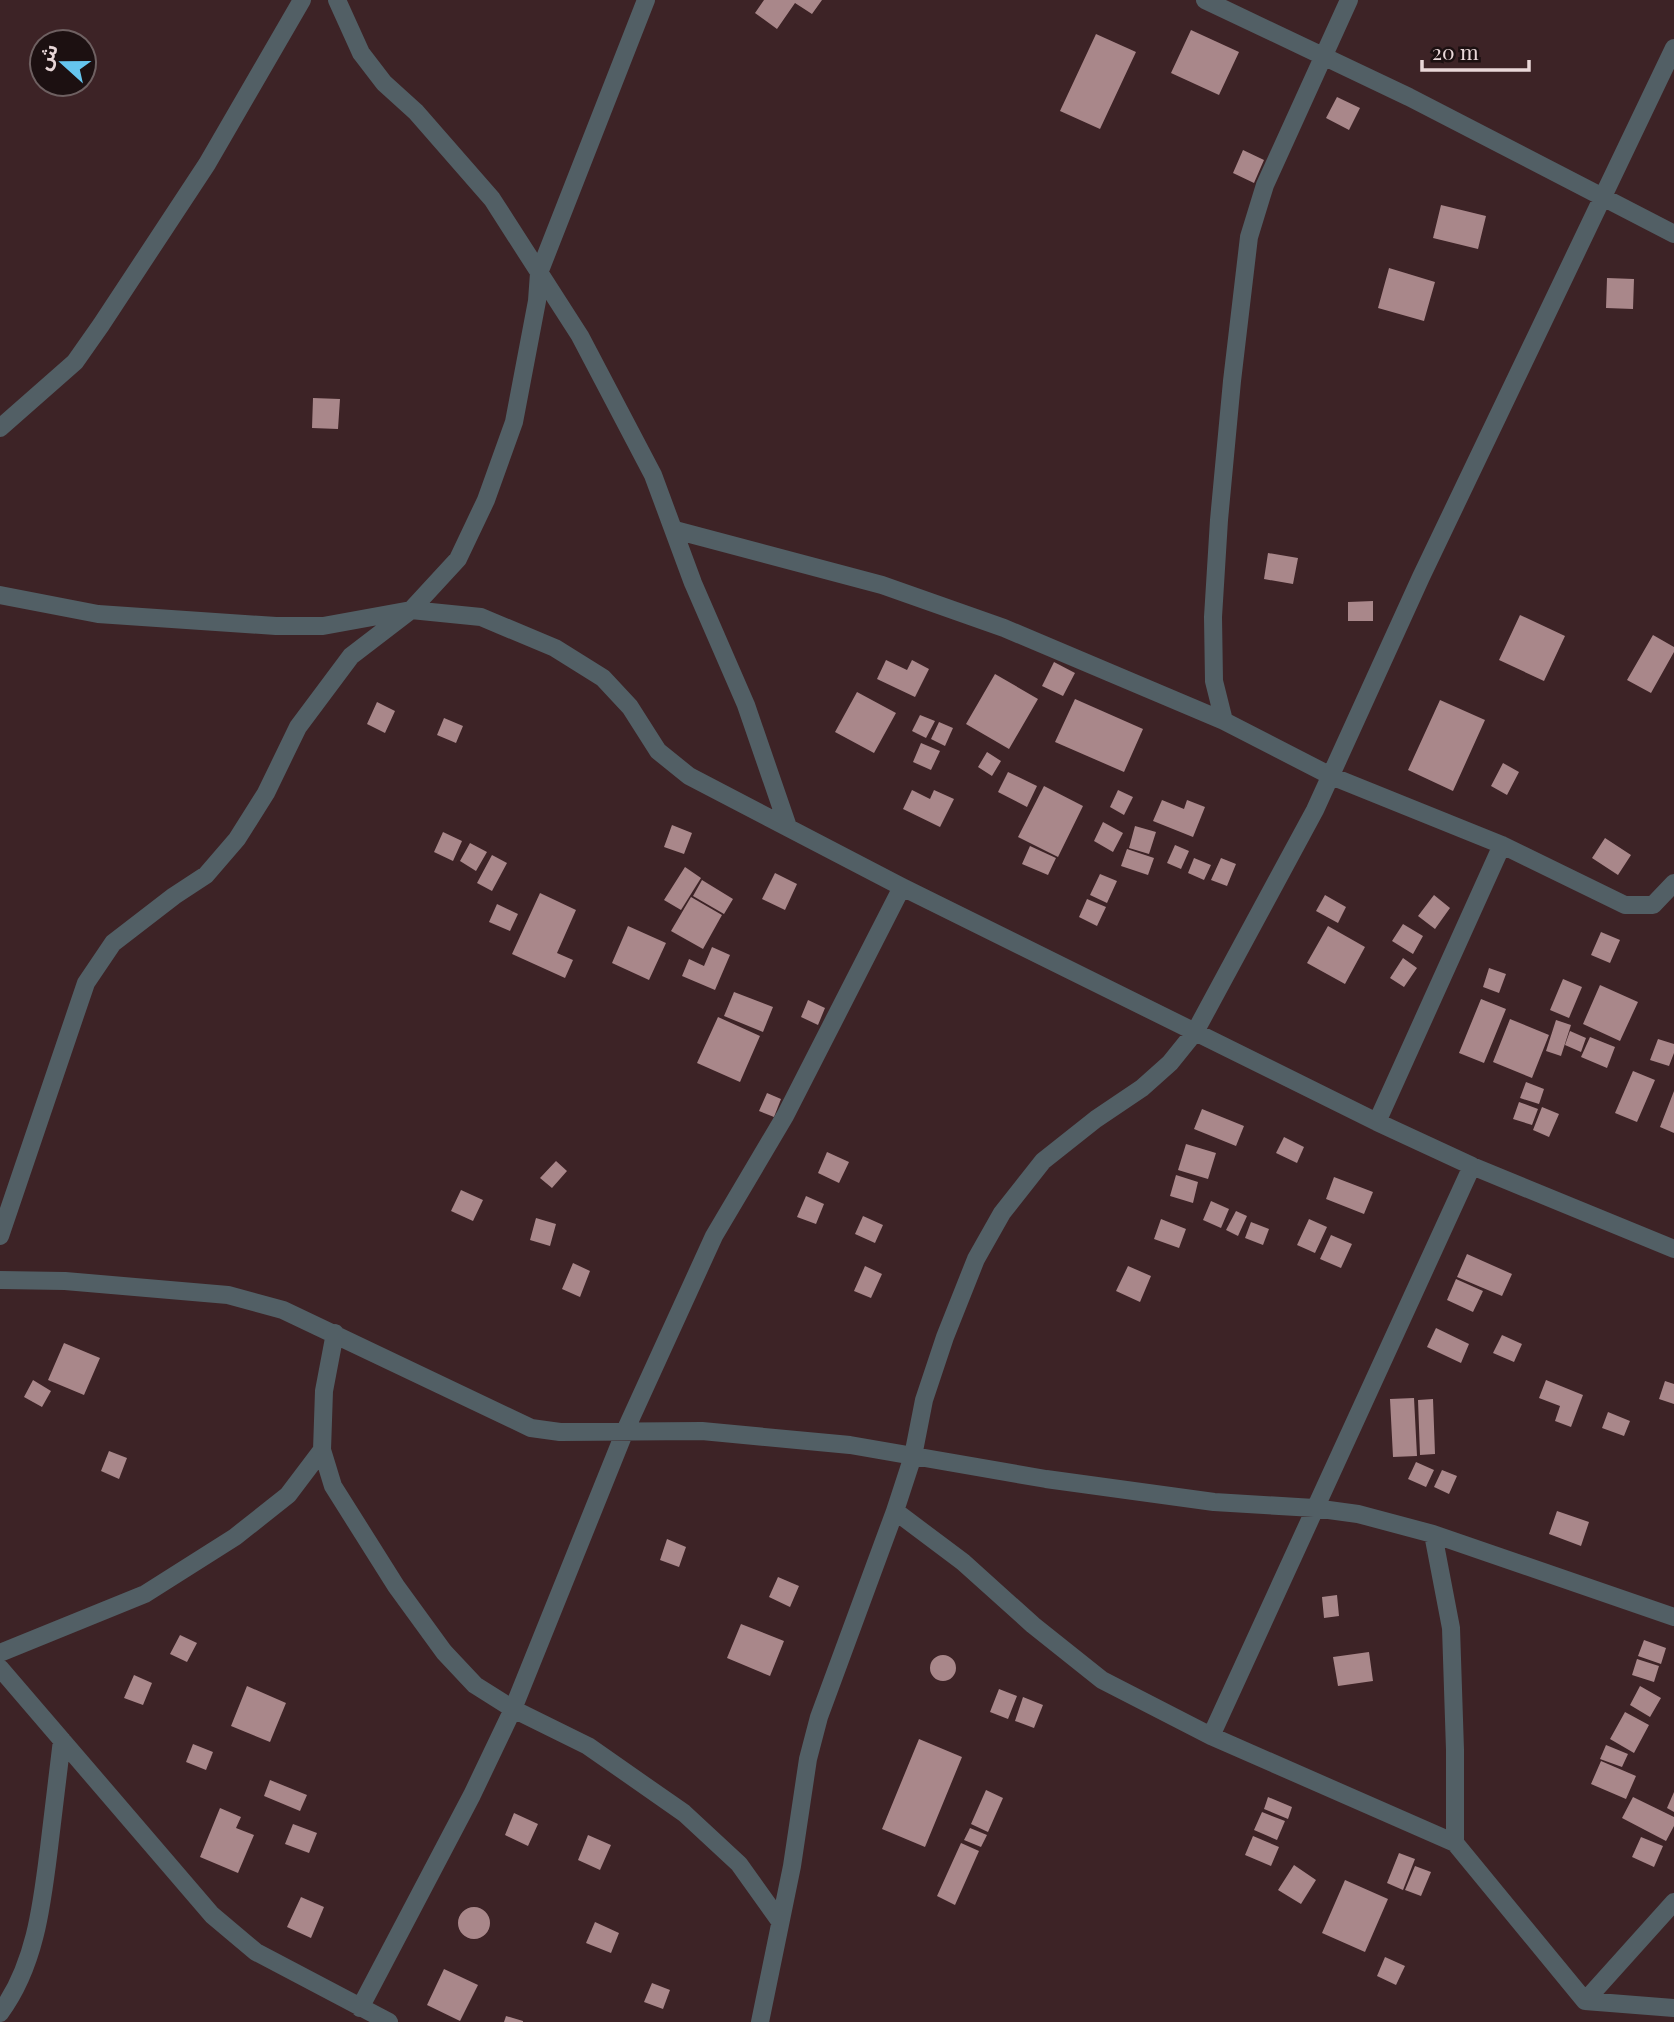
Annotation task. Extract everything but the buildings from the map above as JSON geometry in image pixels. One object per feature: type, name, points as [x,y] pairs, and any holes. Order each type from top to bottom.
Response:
[{"type":"street","points":[[0,428],[75,362],[207,164],[302,0]]},
{"type":"street","points":[[337,0],[368,63],[384,83],[416,112],[492,199],[580,335],[653,475],[693,583],[746,705],[788,827]]},
{"type":"street","points":[[0,1236],[86,983],[113,943],[173,896],[206,876],[237,839],[266,793],[298,727],[351,656],[411,610],[458,559],[486,500],[514,422],[537,301],[539,273],[646,0]]},
{"type":"street","points":[[1205,0],[1409,97],[1674,234]]},
{"type":"street","points":[[1224,721],[1214,681],[1213,617],[1232,381],[1249,237],[1265,185],[1349,0]]},
{"type":"street","points":[[760,2022],[792,1866],[808,1759],[819,1717],[895,1511],[913,1455],[924,1400],[944,1337],[976,1259],[1002,1213],[1043,1161],[1096,1119],[1142,1088],[1170,1063],[1195,1032],[1331,776],[1427,565],[1674,48]]},
{"type":"street","points":[[675,530],[882,584],[1004,628],[1224,721],[1331,776],[1502,845],[1625,905],[1653,905],[1674,883]]},
{"type":"street","points":[[0,595],[98,614],[276,626],[323,626],[411,610],[481,617],[555,648],[603,678],[630,707],[658,751],[689,776],[902,887],[1377,1122],[1472,1166],[1674,1249]]},
{"type":"street","points":[[1377,1122],[1502,845]]},
{"type":"street","points":[[360,2007],[471,1796],[513,1709],[625,1431],[714,1236],[786,1116],[902,887]]},
{"type":"street","points":[[1211,1736],[1472,1166]]},
{"type":"street","points":[[0,1280],[65,1280],[228,1295],[283,1310],[531,1428],[560,1433],[702,1431],[850,1445],[1046,1479],[1214,1502],[1314,1508],[1359,1514],[1433,1534],[1674,1617]]},
{"type":"street","points":[[335,1333],[324,1391],[322,1450],[333,1486],[396,1586],[443,1652],[475,1685],[513,1709],[588,1746],[684,1813],[739,1864],[779,1920]]},
{"type":"street","points":[[0,1653],[145,1594],[236,1537],[288,1494],[322,1450]]},
{"type":"street","points":[[895,1511],[963,1562],[1033,1625],[1102,1680],[1211,1736],[1455,1843],[1585,2001],[1674,2008]]},
{"type":"street","points":[[1433,1534],[1451,1628],[1455,1843]]},
{"type":"street","points":[[0,1668],[212,1915],[256,1952],[389,2022]]},
{"type":"street","points":[[0,2013],[31,1951],[42,1898],[62,1740]]},
{"type":"street","points":[[1585,2001],[1674,1902]]}]
